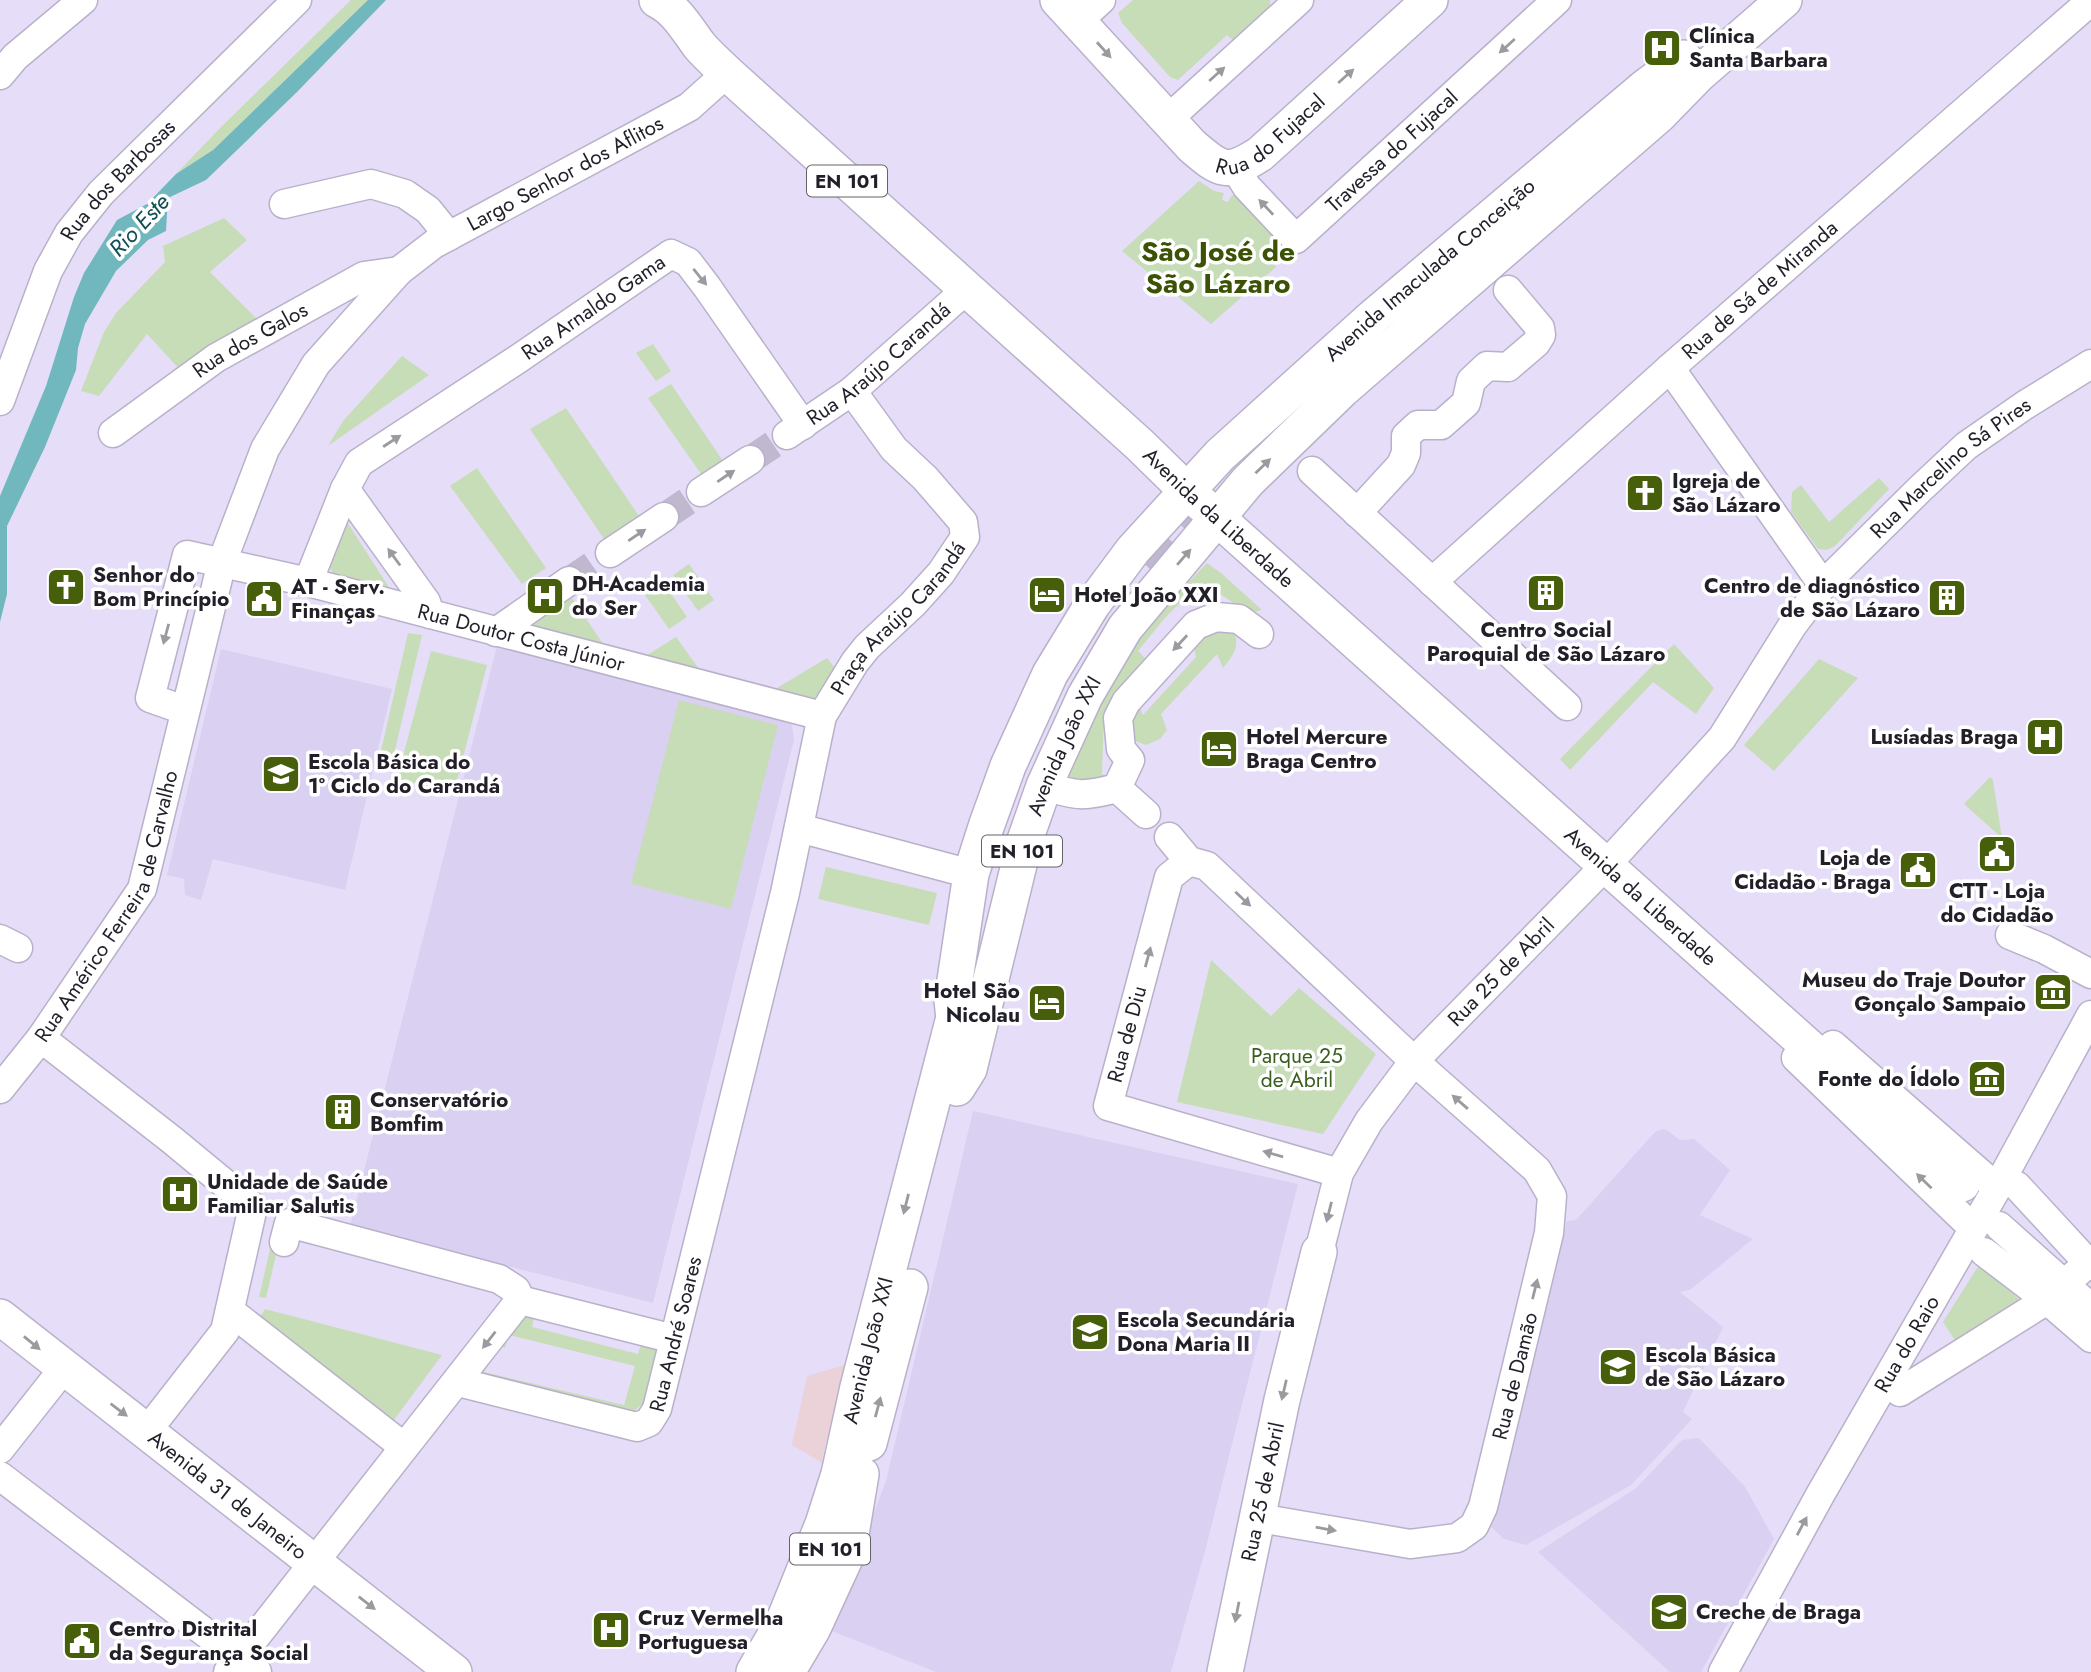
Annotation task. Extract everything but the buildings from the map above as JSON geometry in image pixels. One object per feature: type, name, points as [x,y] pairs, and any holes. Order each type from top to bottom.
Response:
[{"type":"main road","name":"Rua do Fujacal","points":[[1079,7],[1167,120],[1215,166],[1234,168],[1260,154],[1430,0]]},
{"type":"main road","name":"Avenida Imaculada Conceição","points":[[1216,516],[1248,481],[1342,390],[1659,115],[1691,67],[1750,0]]},
{"type":"main road","name":"Avenida Imaculada Conceição","points":[[1328,381],[1646,98],[1784,0]]},
{"type":"main road","name":"Avenida da Liberdade","points":[[660,1],[688,28],[700,47],[727,74],[1140,445],[1186,490],[1962,1184]]},
{"type":"main road","name":"Avenida Imaculada Conceição","points":[[1186,490],[1220,455],[1373,317],[1644,88],[1691,67]]},
{"type":"main road","name":"Avenida João XXI","points":[[954,1019],[951,1000],[971,874],[1008,766],[1050,674],[1091,605],[1133,550],[1186,490]]},
{"type":"main road","name":"Avenida João XXI","points":[[957,1088],[969,1069],[1025,840],[1044,786],[1085,696],[1125,628],[1216,516]]},
{"type":"main road","name":"Avenida João XXI","points":[[754,1672],[785,1618],[839,1474],[858,1387],[1000,832],[1019,772],[1062,682],[1103,612],[1147,565],[1071,688],[1029,778],[1009,837],[957,1067],[957,1088],[922,1240],[861,1474],[798,1624],[769,1672]]},
{"type":"main road","name":"Rua 25 de Abril","points":[[1224,1672],[1282,1401],[1319,1252]]},
{"type":"main road","name":"Avenida 31 de Janeiro","points":[[0,1317],[454,1672]]},
{"type":"main road","points":[[787,1672],[813,1628],[848,1552],[861,1474]]},
{"type":"main road","points":[[734,1672],[806,1537],[822,1524]]},
{"type":"street","points":[[0,75],[15,58],[83,0]]},
{"type":"street","name":"Rua dos Barbosas","points":[[0,401],[48,271],[69,233],[101,193],[297,0]]},
{"type":"street","name":"Travessa do Fujacal","points":[[1234,168],[1247,187],[1296,239],[1557,0]]},
{"type":"street","name":"Rua de Sá de Miranda","points":[[1432,582],[1670,368],[2091,1]]},
{"type":"street","points":[[1167,120],[1292,2]]},
{"type":"street","name":"Largo Senhor dos Aflitos","points":[[399,271],[434,244],[690,107],[727,74]]},
{"type":"street","points":[[284,204],[370,184],[405,194],[428,210],[449,236]]},
{"type":"street","name":"Rua Arnaldo Gama","points":[[345,488],[359,463],[671,254],[688,262],[707,286],[795,430]]},
{"type":"street","name":"Rua dos Galos","points":[[113,433],[228,352],[364,276],[399,271]]},
{"type":"street","name":"Rua Américo Ferreira de Carvalho","points":[[0,1089],[41,1038],[142,889],[222,562],[265,449],[316,363],[399,271]]},
{"type":"street","name":"Rua Araújo Carandá","points":[[795,430],[852,391],[967,289]]},
{"type":"street","points":[[1357,513],[1401,465],[1406,453],[1406,436],[1418,425],[1441,425],[1466,403],[1471,381],[1487,366],[1508,367],[1541,335],[1540,328],[1508,290]]},
{"type":"street","name":"Rua Marcelino Sá Pires","points":[[1823,585],[1966,446],[2091,364]]},
{"type":"street","points":[[1670,368],[1823,585]]},
{"type":"street","name":"Praça Araújo Carandá","points":[[822,716],[855,662],[934,581],[965,537],[963,522],[925,478],[894,449],[852,391]]},
{"type":"street","points":[[701,492],[750,460]]},
{"type":"street","points":[[1312,471],[1567,706]]},
{"type":"street","points":[[308,582],[345,488]]},
{"type":"street","points":[[345,488],[426,602],[430,614]]},
{"type":"street","points":[[610,553],[664,517]]},
{"type":"street","name":"Rua Doutor Costa Júnior","points":[[222,562],[822,716]]},
{"type":"street","points":[[496,632],[569,581]]},
{"type":"street","name":"Rua 25 de Abril","points":[[1319,1252],[1339,1173],[1369,1121],[1414,1061],[1606,864],[1722,738],[1800,634],[1823,585]]},
{"type":"street","points":[[1118,788],[1130,760],[1121,749],[1118,718],[1126,702],[1196,625],[1216,617],[1239,619],[1259,634]]},
{"type":"street","name":"Rua André Soares","points":[[458,1382],[637,1427],[649,1422],[657,1409],[782,906],[822,716]]},
{"type":"street","points":[[1044,786],[1088,796],[1118,788]]},
{"type":"street","points":[[1118,788],[1146,814]]},
{"type":"street","points":[[799,828],[971,874]]},
{"type":"street","points":[[1169,837],[1189,861],[1207,866],[1414,1061]]},
{"type":"street","name":"Rua de Diu","points":[[1189,861],[1169,877],[1108,1106],[1339,1173]]},
{"type":"street","points":[[2010,935],[2044,949],[2091,974]]},
{"type":"street","name":"Avenida da Liberdade","points":[[1742,985],[1789,1008],[2007,1187],[2089,1265]]},
{"type":"street","name":"Avenida da Liberdade","points":[[1742,985],[1767,1029],[1986,1235],[2056,1292]]},
{"type":"street","name":"Rua do Raio","points":[[1723,1672],[1820,1494],[1986,1235],[2091,1015]]},
{"type":"street","points":[[41,1038],[253,1207],[225,1331],[147,1431]]},
{"type":"street","name":"Rua de Damão","points":[[1259,1518],[1410,1544],[1457,1538],[1474,1526],[1483,1507],[1549,1233],[1552,1196],[1537,1170],[1414,1061]]},
{"type":"street","points":[[284,1242],[289,1223],[499,1279],[516,1290],[520,1300]]},
{"type":"street","points":[[1900,1392],[2056,1292],[2089,1265]]},
{"type":"street","points":[[2056,1292],[2091,1308]]},
{"type":"street","points":[[2056,1292],[2091,1338]]},
{"type":"street","points":[[520,1300],[674,1339]]},
{"type":"street","points":[[0,1476],[242,1667],[314,1561],[458,1382],[520,1300]]},
{"type":"street","points":[[230,1311],[395,1440]]},
{"type":"street","points":[[0,1449],[64,1368]]},
{"type":"street","points":[[381,1478],[379,1461],[395,1440],[414,1418],[430,1416]]},
{"type":"shaded area","points":[[497,646],[780,717],[792,725],[794,740],[653,1303],[350,1226]]},
{"type":"shaded area","name":"Escola Básica do 1º Ciclo do Carandá","points":[[221,649],[392,689],[345,890],[213,859],[201,900],[185,895],[184,879],[167,875]]},
{"type":"shaded area","name":"Escola Secundária Dona Maria II","points":[[973,1111],[1298,1184],[1205,1551],[1171,1672],[936,1672],[829,1630],[886,1481]]},
{"type":"shaded area","name":"Escola Básica de São Lázaro","points":[[1662,1129],[1680,1140],[1694,1139],[1730,1170],[1700,1215],[1753,1239],[1690,1290],[1680,1292],[1723,1327],[1683,1412],[1692,1419],[1631,1485],[1526,1545],[1504,1539],[1489,1525],[1522,1406],[1567,1221],[1576,1220],[1655,1132]]},
{"type":"shaded area","points":[[848,1364],[822,1463],[792,1445],[807,1376]]},
{"type":"shaded area","name":"Creche de Braga","points":[[1699,1438],[1745,1487],[1774,1539],[1701,1672],[1670,1672],[1538,1552],[1636,1488],[1682,1440]]},
{"type":"green space","points":[[351,0],[368,0],[213,150],[176,174],[220,128]]},
{"type":"green space","points":[[1133,0],[1270,0],[1271,12],[1237,44],[1227,35],[1178,80],[1170,77],[1122,23],[1118,13]]},
{"type":"green space","points":[[1199,181],[1214,191],[1224,193],[1222,200],[1228,202],[1231,196],[1244,191],[1278,242],[1268,252],[1276,267],[1211,324],[1122,251]]},
{"type":"green space","points":[[224,218],[247,240],[210,272],[262,324],[184,374],[147,334],[99,396],[81,391],[104,332],[116,313],[165,262],[163,246]]},
{"type":"green space","points":[[653,344],[671,371],[656,381],[636,353]]},
{"type":"green space","points":[[402,356],[429,375],[328,446],[343,421]]},
{"type":"green space","points":[[671,384],[727,467],[706,481],[648,398]]},
{"type":"green space","points":[[566,408],[641,519],[606,542],[530,429]]},
{"type":"green space","points":[[477,468],[546,568],[522,584],[450,486]]},
{"type":"green space","points":[[1879,478],[1889,489],[1835,546],[1827,550],[1818,549],[1791,512],[1792,492],[1801,485],[1829,522]]},
{"type":"green space","points":[[347,522],[390,589],[333,573],[326,561]]},
{"type":"green space","points":[[1207,563],[1262,610],[1250,613],[1217,593],[1206,591],[1194,594],[1173,610],[1138,651],[1145,658],[1111,711],[1104,712],[1102,774],[1110,778],[1073,785],[1067,771],[1088,725],[1128,653],[1152,621]]},
{"type":"green space","points":[[689,564],[714,600],[698,611],[673,575]]},
{"type":"green space","points":[[663,582],[687,617],[669,629],[645,595]]},
{"type":"green space","points":[[572,598],[608,651],[528,626]]},
{"type":"green space","points":[[1232,630],[1236,645],[1230,659],[1223,668],[1217,654],[1161,714],[1167,730],[1160,739],[1146,745],[1130,739],[1126,715],[1137,700],[1143,715],[1196,657],[1192,639],[1197,632]]},
{"type":"green space","points":[[408,633],[422,635],[393,758],[380,755]]},
{"type":"green space","points":[[676,637],[702,673],[641,659]]},
{"type":"green space","points":[[1674,644],[1714,688],[1696,714],[1653,682],[1570,770],[1560,759]]},
{"type":"green space","points":[[431,651],[487,665],[454,792],[397,779]]},
{"type":"green space","points":[[827,658],[835,668],[814,699],[783,694],[777,688]]},
{"type":"green space","points":[[1819,659],[1858,678],[1774,771],[1744,745]]},
{"type":"green space","points":[[679,700],[778,725],[731,909],[631,884]]},
{"type":"green space","points":[[1990,777],[1993,780],[2002,838],[1964,804]]},
{"type":"green space","points":[[826,867],[937,893],[929,925],[818,899]]},
{"type":"green space","name":"Parque 25 de Abril","points":[[1211,960],[1271,1016],[1299,988],[1376,1054],[1323,1134],[1177,1102]]},
{"type":"green space","points":[[271,1245],[278,1246],[266,1298],[259,1297]]},
{"type":"green space","points":[[1979,1265],[2024,1303],[1958,1345],[1943,1322]]},
{"type":"green space","points":[[536,1308],[532,1327],[638,1354],[642,1340],[657,1347],[658,1356],[645,1402],[631,1413],[479,1377],[486,1355],[494,1356],[484,1372],[624,1405],[635,1366],[509,1335],[505,1348],[499,1346],[497,1337]]},
{"type":"green space","points":[[265,1309],[442,1355],[388,1428],[256,1324]]},
{"type":"water","name":"Rio Este","points":[[368,0],[386,0],[297,92],[206,180],[168,198],[166,231],[148,240],[116,271],[85,324],[78,348],[76,370],[45,447],[7,526],[7,594],[0,622],[0,496],[46,386],[84,273],[117,220],[147,204],[176,174],[213,150]]},
{"type":"tunnel","points":[[750,460],[787,435]]},
{"type":"tunnel","points":[[664,517],[701,492]]},
{"type":"tunnel","points":[[1149,568],[1218,493]]},
{"type":"tunnel","points":[[569,581],[610,553]]},
{"type":"place","name":"Clínica Santa Barbara","points":[[1662,48]]},
{"type":"place","name":"Igreja de São Lázaro","points":[[1645,493]]},
{"type":"place","name":"Senhor do Bom Princípio","points":[[66,587]]},
{"type":"place","name":"Centro Social Paroquial de São Lázaro","points":[[1546,593]]},
{"type":"place","name":"Hotel João XXI","points":[[1047,595]]},
{"type":"place","name":"DH-Academia do Ser","points":[[545,596]]},
{"type":"place","name":"Centro de diagnóstico de São Lázaro","points":[[1947,598]]},
{"type":"place","name":"AT - Serv. Finanças","points":[[264,599]]},
{"type":"place","name":"Lusíadas Braga","points":[[2045,737]]},
{"type":"place","name":"Hotel Mercure Braga Centro","points":[[1219,749]]},
{"type":"place","name":"Escola Básica do 1º Ciclo do Carandá","points":[[281,774]]},
{"type":"place","name":"CTT - Loja do Cidadão","points":[[1997,854]]},
{"type":"place","name":"Loja de Cidadão - Braga","points":[[1918,870]]},
{"type":"place","name":"Museu do Traje Doutor Gonçalo Sampaio","points":[[2053,992]]},
{"type":"place","name":"Hotel São Nicolau","points":[[1047,1003]]},
{"type":"place","name":"Fonte do Ídolo","points":[[1987,1079]]},
{"type":"place","name":"Conservatório Bomfim","points":[[343,1112]]},
{"type":"place","name":"Unidade de Saúde Familiar Salutis","points":[[180,1194]]},
{"type":"place","name":"Escola Secundária Dona Maria II","points":[[1090,1332]]},
{"type":"place","name":"Escola Básica de São Lázaro","points":[[1618,1367]]},
{"type":"place","name":"Creche de Braga","points":[[1669,1612]]},
{"type":"place","name":"Cruz Vermelha Portuguesa","points":[[611,1630]]},
{"type":"place","name":"Centro Distrital da Segurança Social","points":[[82,1641]]},
{"type":"district","name":"São José de São Lázaro","points":[[1218,267]]}]
